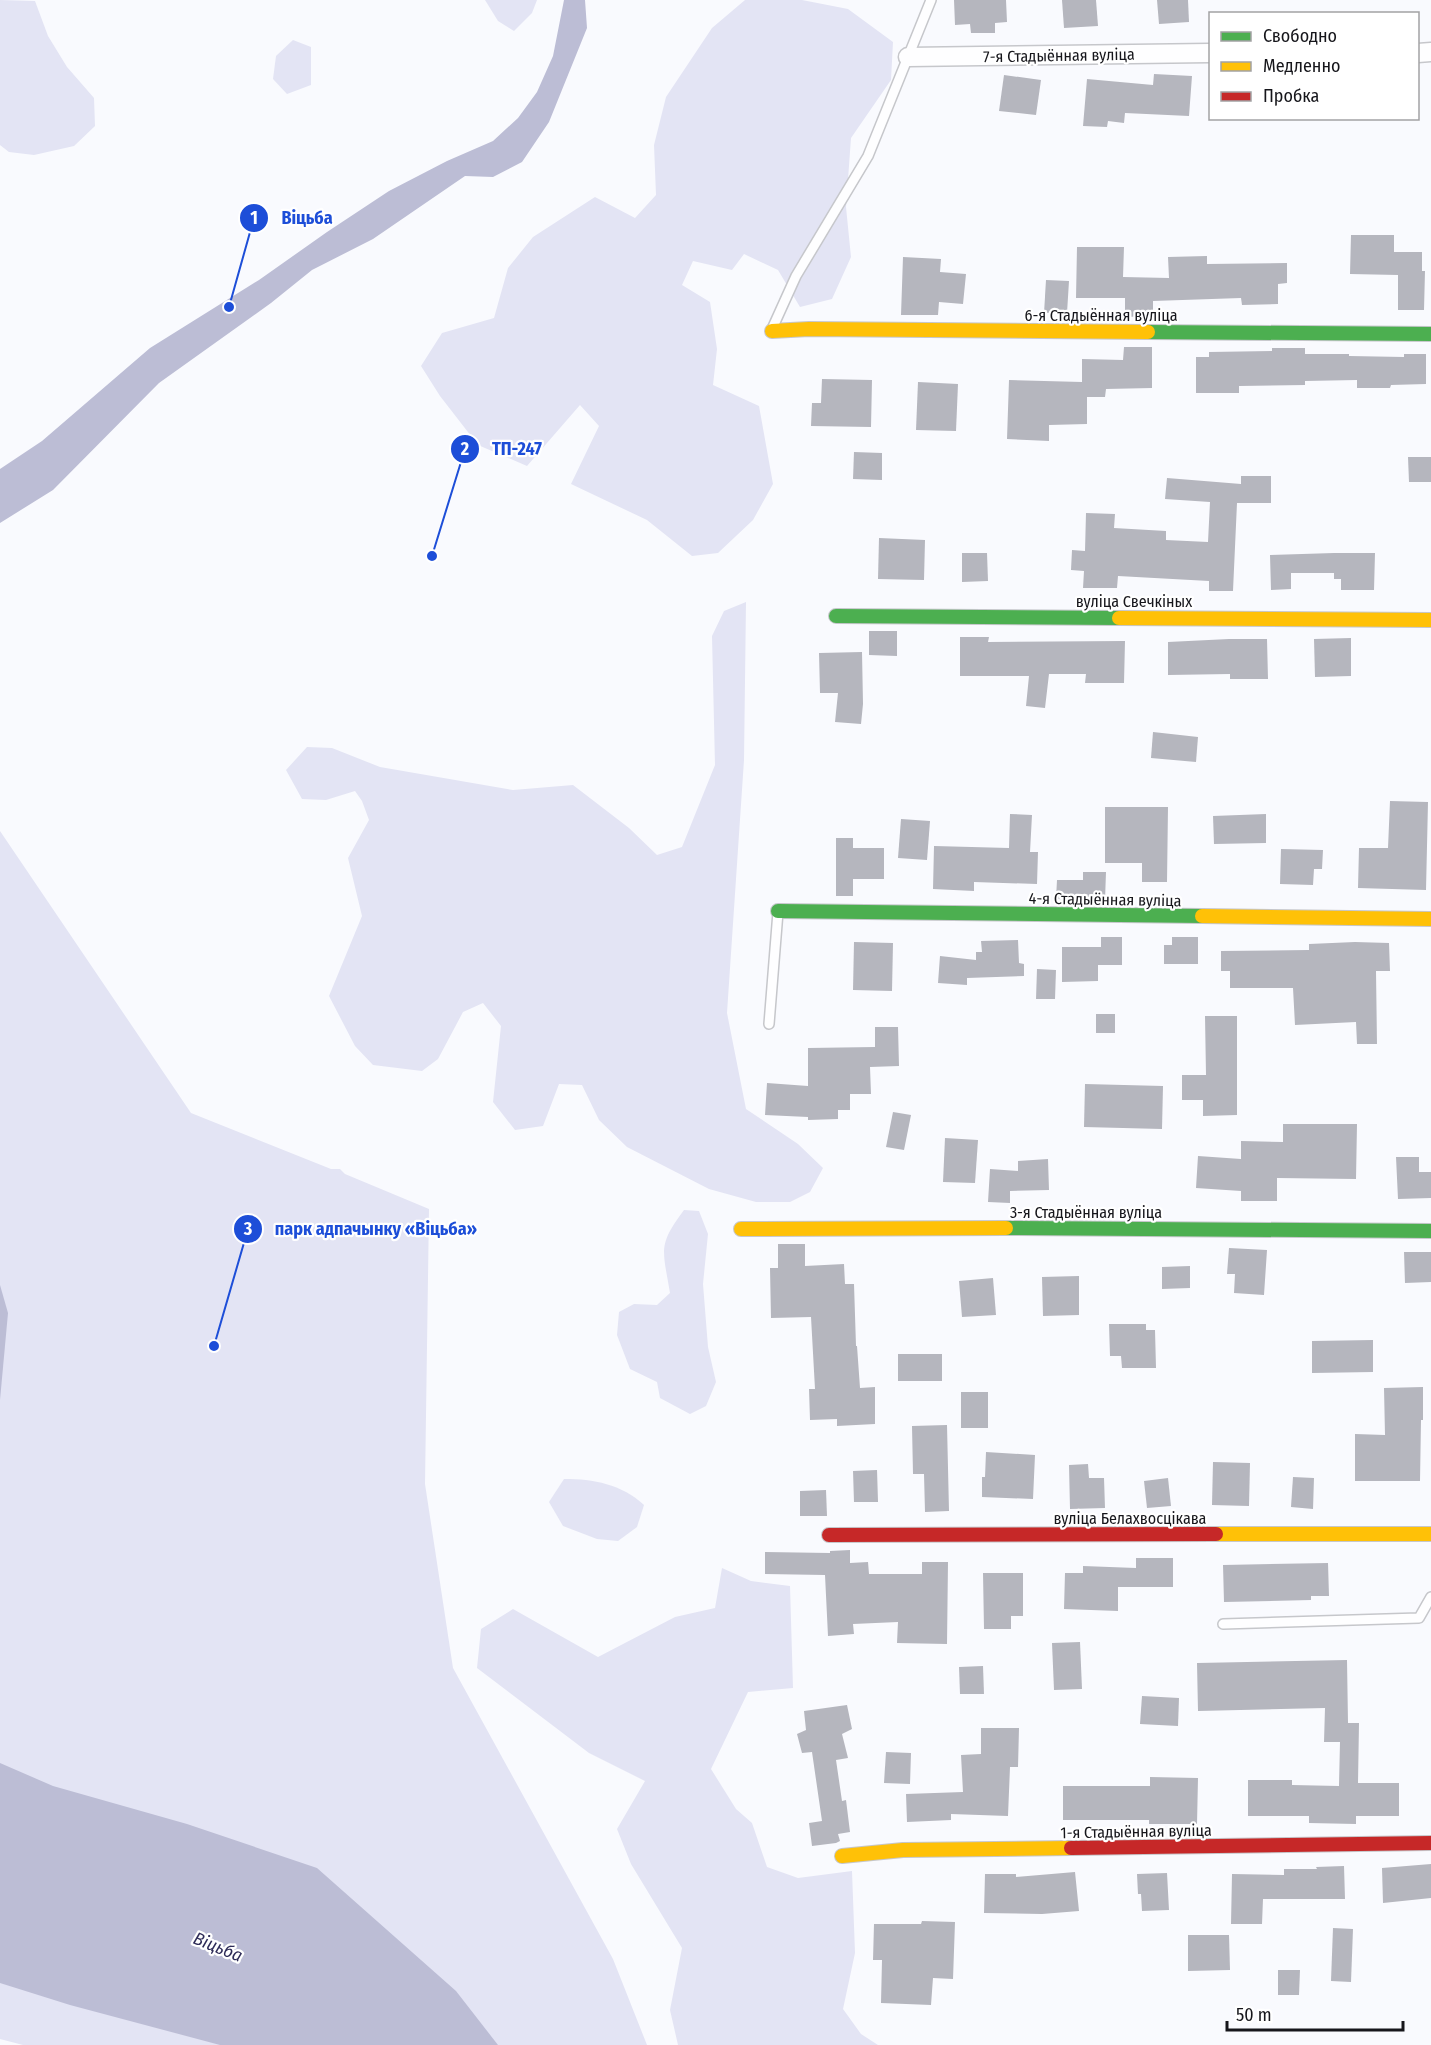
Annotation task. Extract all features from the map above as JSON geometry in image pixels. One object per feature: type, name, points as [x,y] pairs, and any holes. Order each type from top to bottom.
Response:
[{"type":"street","name":"7-я Стадыённая вуліца","points":[[908,57],[1209,53]]},
{"type":"street","name":"6-я Стадыённая вуліца","points":[[772,331],[821,329],[1431,333]]},
{"type":"street","name":"вуліца Свечкіных","points":[[836,616],[1431,620]]},
{"type":"street","name":"4-я Стадыённая вуліца","points":[[778,911],[1431,919]]},
{"type":"street","name":"3-я Стадыённая вуліца","points":[[741,1229],[1143,1228],[1431,1231]]},
{"type":"street","name":"вуліца Белахвосцікава","points":[[829,1535],[1431,1534]]},
{"type":"street","name":"1-я Стадыённая вуліца","points":[[842,1856],[903,1850],[1431,1843]]},
{"type":"lane","points":[[772,331],[796,276],[868,156],[931,0]]},
{"type":"lane","points":[[769,1024],[778,911]]},
{"type":"lane","points":[[1223,1624],[1419,1618],[1431,1598]]},
{"type":"shaded area","points":[[0,0],[35,1],[48,36],[67,67],[94,98],[95,126],[74,146],[34,155],[9,152],[0,145]]},
{"type":"shaded area","points":[[485,0],[537,0],[532,13],[514,31],[498,21]]},
{"type":"shaded area","points":[[745,0],[802,0],[848,9],[893,42],[891,80],[851,138],[846,207],[851,257],[832,299],[800,307],[778,270],[744,254],[732,270],[693,261],[682,285],[710,302],[717,349],[713,385],[759,406],[773,484],[753,520],[718,553],[692,556],[647,520],[571,484],[599,426],[580,405],[527,466],[478,445],[440,396],[421,366],[442,333],[494,318],[508,268],[533,237],[595,197],[635,218],[656,195],[654,145],[666,97],[712,28]]},
{"type":"shaded area","points":[[293,40],[311,47],[311,85],[287,94],[273,79],[276,56]]},
{"type":"shaded area","points":[[746,602],[744,760],[727,1013],[746,1109],[798,1144],[823,1168],[810,1192],[790,1202],[756,1202],[709,1189],[627,1147],[599,1120],[582,1085],[559,1084],[543,1126],[515,1130],[493,1102],[501,1026],[483,1003],[463,1012],[438,1059],[422,1071],[373,1065],[355,1046],[329,996],[362,916],[348,858],[369,820],[362,801],[355,791],[326,800],[302,799],[286,770],[307,747],[332,748],[380,767],[513,790],[573,785],[629,828],[657,855],[682,847],[715,765],[712,636],[724,611]]},
{"type":"shaded area","points":[[0,831],[191,1113],[331,1169],[340,1169],[345,1174],[429,1209],[425,1484],[453,1668],[613,1959],[647,2045],[23,2045],[0,2039]]},
{"type":"shaded area","points":[[684,1210],[699,1211],[708,1234],[703,1284],[708,1347],[716,1382],[706,1406],[690,1414],[660,1398],[657,1382],[630,1369],[617,1335],[619,1312],[634,1304],[657,1305],[670,1293],[664,1249],[669,1232]]},
{"type":"shaded area","points":[[564,1479],[607,1484],[626,1492],[644,1505],[637,1527],[618,1541],[597,1539],[563,1526],[549,1502]]},
{"type":"shaded area","points":[[722,1568],[751,1581],[790,1586],[793,1688],[748,1692],[711,1769],[736,1809],[752,1823],[767,1867],[798,1878],[852,1871],[855,1953],[843,2009],[861,2034],[878,2045],[678,2045],[670,2010],[682,1948],[631,1864],[617,1829],[645,1781],[589,1753],[477,1668],[481,1629],[513,1609],[598,1657],[675,1617],[715,1608]]},
{"type":"water","points":[[564,0],[585,0],[587,28],[549,122],[522,162],[493,177],[465,176],[373,239],[312,270],[271,303],[159,383],[53,490],[0,523],[0,469],[42,441],[150,348],[259,280],[389,191],[447,161],[493,141],[518,118],[537,92],[553,56]]},
{"type":"water","points":[[0,1285],[8,1313],[0,1400]]},
{"type":"water","points":[[0,1763],[53,1786],[187,1824],[317,1868],[456,1991],[498,2045],[220,2045],[70,2005],[0,1983]]},
{"type":"building","points":[[954,0],[1006,0],[1007,22],[995,23],[995,33],[971,33],[970,24],[955,25]]},
{"type":"building","points":[[1062,0],[1096,0],[1098,26],[1064,28]]},
{"type":"building","points":[[1157,0],[1188,0],[1189,22],[1159,24]]},
{"type":"building","points":[[1154,74],[1192,76],[1189,116],[1125,113],[1124,123],[1108,121],[1107,127],[1083,126],[1087,79],[1153,85]]},
{"type":"building","points":[[1004,75],[1041,80],[1036,115],[999,111]]},
{"type":"building","points":[[1351,235],[1394,235],[1394,252],[1422,252],[1422,271],[1425,271],[1424,310],[1398,310],[1398,275],[1350,274]]},
{"type":"building","points":[[1077,247],[1124,247],[1123,277],[1169,278],[1168,257],[1207,256],[1207,264],[1287,263],[1287,283],[1278,284],[1278,304],[1242,305],[1241,298],[1153,301],[1153,316],[1125,317],[1125,298],[1076,298]]},
{"type":"building","points":[[903,257],[941,259],[940,272],[966,274],[963,304],[939,302],[938,315],[901,315]]},
{"type":"building","points":[[1046,280],[1069,281],[1067,313],[1044,313]]},
{"type":"building","points":[[1124,347],[1152,347],[1152,388],[1106,389],[1105,397],[1087,397],[1087,424],[1049,425],[1049,441],[1007,439],[1009,380],[1082,382],[1082,359],[1123,360]]},
{"type":"building","points":[[1272,348],[1305,348],[1305,354],[1349,354],[1349,356],[1404,357],[1404,354],[1426,354],[1426,384],[1391,385],[1390,388],[1357,388],[1357,380],[1305,381],[1305,385],[1239,386],[1239,393],[1196,393],[1196,357],[1209,357],[1209,352],[1272,351]]},
{"type":"building","points":[[822,379],[872,380],[871,427],[811,426],[812,403],[821,403]]},
{"type":"building","points":[[918,382],[958,384],[956,431],[916,430]]},
{"type":"building","points":[[854,452],[882,453],[882,480],[853,479]]},
{"type":"building","points":[[1408,457],[1431,457],[1431,482],[1409,482]]},
{"type":"building","points":[[1241,476],[1271,476],[1271,503],[1237,503],[1233,591],[1209,591],[1209,581],[1118,576],[1117,588],[1083,588],[1084,571],[1071,570],[1072,550],[1085,551],[1086,513],[1115,514],[1114,528],[1166,531],[1166,540],[1208,542],[1210,502],[1165,499],[1167,478],[1241,484]]},
{"type":"building","points":[[879,538],[925,540],[924,580],[878,579]]},
{"type":"building","points":[[962,553],[987,553],[988,581],[962,582]]},
{"type":"building","points":[[1375,553],[1374,590],[1341,590],[1341,579],[1334,579],[1334,573],[1291,573],[1291,589],[1271,590],[1270,555]]},
{"type":"building","points":[[869,631],[897,631],[897,656],[869,655]]},
{"type":"building","points":[[960,637],[989,637],[988,642],[1125,641],[1124,683],[1085,683],[1086,674],[1049,674],[1045,708],[1026,706],[1029,676],[960,676]]},
{"type":"building","points":[[1351,638],[1351,676],[1315,677],[1314,639]]},
{"type":"building","points":[[1267,639],[1268,679],[1230,679],[1230,674],[1168,675],[1168,642]]},
{"type":"building","points":[[862,652],[861,724],[835,722],[838,693],[820,693],[819,653]]},
{"type":"building","points":[[1153,732],[1198,737],[1196,762],[1151,758]]},
{"type":"building","points":[[1390,801],[1428,802],[1426,890],[1358,888],[1359,848],[1388,848]]},
{"type":"building","points":[[1105,807],[1168,807],[1167,882],[1142,882],[1142,863],[1105,863]]},
{"type":"building","points":[[1010,814],[1032,815],[1030,852],[1038,852],[1037,884],[974,882],[974,891],[933,889],[934,846],[1009,848]]},
{"type":"building","points":[[1266,814],[1266,843],[1214,844],[1213,816]]},
{"type":"building","points":[[901,819],[930,821],[927,860],[898,858]]},
{"type":"building","points":[[836,838],[853,838],[853,848],[884,848],[884,879],[853,879],[853,896],[836,896]]},
{"type":"building","points":[[1281,849],[1323,850],[1322,869],[1314,869],[1313,885],[1280,884]]},
{"type":"building","points":[[1083,872],[1106,872],[1105,900],[1056,899],[1057,880],[1083,880]]},
{"type":"building","points":[[1101,937],[1122,937],[1122,965],[1098,965],[1098,981],[1062,982],[1062,947],[1101,947]]},
{"type":"building","points":[[1172,937],[1198,937],[1198,964],[1164,964],[1164,945],[1172,945]]},
{"type":"building","points":[[1018,940],[1019,963],[1024,964],[1024,976],[967,978],[967,985],[938,983],[940,956],[976,960],[976,952],[982,952],[981,941]]},
{"type":"building","points":[[854,942],[893,943],[892,991],[853,990]]},
{"type":"building","points":[[1389,943],[1390,971],[1376,971],[1377,1044],[1357,1044],[1356,1022],[1295,1025],[1293,988],[1230,988],[1230,971],[1221,971],[1221,951],[1309,950],[1309,944]]},
{"type":"building","points":[[1037,969],[1056,970],[1055,999],[1036,999]]},
{"type":"building","points":[[1096,1014],[1115,1014],[1115,1033],[1096,1033]]},
{"type":"building","points":[[1205,1016],[1237,1016],[1237,1115],[1203,1116],[1203,1100],[1182,1100],[1182,1075],[1206,1075]]},
{"type":"building","points":[[875,1027],[898,1027],[899,1066],[870,1067],[871,1094],[850,1094],[850,1110],[838,1110],[838,1119],[808,1120],[808,1117],[765,1115],[767,1083],[808,1086],[808,1048],[875,1047]]},
{"type":"building","points":[[1085,1084],[1163,1086],[1162,1129],[1084,1127]]},
{"type":"building","points":[[893,1112],[911,1115],[904,1150],[886,1147]]},
{"type":"building","points":[[1283,1124],[1357,1124],[1356,1179],[1277,1178],[1277,1201],[1241,1201],[1241,1191],[1196,1188],[1198,1156],[1241,1159],[1241,1141],[1283,1142]]},
{"type":"building","points":[[945,1138],[978,1140],[975,1183],[943,1182]]},
{"type":"building","points":[[1396,1157],[1419,1157],[1419,1172],[1431,1172],[1431,1198],[1398,1199]]},
{"type":"building","points":[[1048,1159],[1049,1190],[1010,1191],[1010,1203],[988,1202],[990,1169],[1018,1171],[1018,1161]]},
{"type":"building","points":[[778,1244],[805,1244],[805,1266],[844,1264],[845,1284],[854,1284],[860,1388],[875,1387],[875,1424],[837,1426],[837,1419],[810,1420],[809,1389],[815,1389],[811,1317],[771,1318],[770,1268],[778,1268]]},
{"type":"building","points":[[1229,1248],[1267,1250],[1264,1295],[1234,1293],[1235,1274],[1227,1274]]},
{"type":"building","points":[[1404,1252],[1431,1252],[1431,1282],[1405,1283]]},
{"type":"building","points":[[1190,1266],[1190,1288],[1162,1289],[1162,1267]]},
{"type":"building","points":[[1079,1276],[1079,1315],[1043,1316],[1042,1277]]},
{"type":"building","points":[[993,1278],[996,1315],[962,1317],[959,1281]]},
{"type":"building","points":[[1109,1324],[1146,1324],[1146,1330],[1155,1330],[1156,1368],[1122,1368],[1121,1356],[1110,1356]]},
{"type":"building","points":[[1373,1340],[1373,1372],[1312,1373],[1312,1341]]},
{"type":"building","points":[[898,1354],[942,1354],[942,1381],[898,1381]]},
{"type":"building","points":[[1423,1387],[1420,1481],[1355,1481],[1355,1434],[1385,1435],[1384,1388]]},
{"type":"building","points":[[961,1392],[988,1392],[988,1428],[961,1428]]},
{"type":"building","points":[[947,1425],[949,1511],[925,1512],[924,1474],[913,1474],[912,1426]]},
{"type":"building","points":[[986,1452],[1035,1455],[1033,1499],[982,1497]]},
{"type":"building","points":[[1213,1462],[1250,1463],[1249,1506],[1212,1505]]},
{"type":"building","points":[[1088,1464],[1089,1478],[1104,1478],[1105,1508],[1070,1509],[1069,1465]]},
{"type":"building","points":[[877,1470],[878,1502],[854,1502],[853,1471]]},
{"type":"building","points":[[1293,1477],[1314,1478],[1313,1509],[1291,1507]]},
{"type":"building","points":[[1168,1478],[1171,1506],[1147,1508],[1144,1481]]},
{"type":"building","points":[[826,1490],[827,1516],[800,1516],[800,1491]]},
{"type":"building","points":[[850,1550],[850,1563],[868,1562],[869,1574],[922,1574],[922,1562],[948,1562],[947,1644],[897,1643],[898,1622],[853,1624],[854,1634],[828,1636],[825,1575],[765,1574],[765,1552],[830,1553],[830,1551]]},
{"type":"building","points":[[1136,1558],[1173,1558],[1173,1587],[1118,1587],[1118,1611],[1064,1609],[1065,1573],[1083,1573],[1083,1566],[1136,1568]]},
{"type":"building","points":[[1328,1563],[1329,1596],[1311,1596],[1311,1600],[1224,1602],[1223,1565]]},
{"type":"building","points":[[983,1573],[1023,1573],[1023,1616],[1011,1616],[1011,1629],[984,1629]]},
{"type":"building","points":[[1080,1642],[1082,1689],[1054,1690],[1052,1643]]},
{"type":"building","points":[[1347,1660],[1348,1723],[1359,1723],[1358,1783],[1399,1783],[1399,1816],[1356,1816],[1356,1824],[1309,1823],[1309,1816],[1248,1816],[1248,1780],[1292,1780],[1292,1785],[1339,1786],[1340,1742],[1324,1742],[1325,1708],[1198,1711],[1197,1663]]},
{"type":"building","points":[[983,1666],[984,1694],[960,1694],[959,1667]]},
{"type":"building","points":[[1142,1696],[1179,1698],[1178,1726],[1140,1724]]},
{"type":"building","points":[[847,1705],[852,1729],[842,1734],[848,1758],[836,1760],[842,1801],[846,1800],[850,1832],[838,1834],[840,1841],[836,1843],[812,1846],[809,1823],[822,1821],[812,1752],[802,1753],[797,1734],[806,1730],[804,1711]]},
{"type":"building","points":[[981,1728],[1019,1728],[1018,1767],[1010,1767],[1008,1816],[951,1814],[951,1820],[907,1822],[906,1794],[963,1792],[961,1755],[981,1754]]},
{"type":"building","points":[[886,1752],[911,1753],[910,1784],[884,1783]]},
{"type":"building","points":[[1150,1777],[1198,1778],[1197,1824],[1149,1824],[1149,1820],[1063,1820],[1063,1786],[1150,1786]]},
{"type":"building","points":[[1431,1864],[1431,1898],[1383,1903],[1382,1868]]},
{"type":"building","points":[[1344,1866],[1345,1899],[1263,1899],[1262,1924],[1231,1924],[1232,1874],[1284,1875],[1284,1869]]},
{"type":"building","points":[[1075,1872],[1079,1911],[1042,1914],[984,1913],[985,1874],[1016,1874],[1016,1877]]},
{"type":"building","points":[[1167,1873],[1169,1910],[1142,1911],[1137,1874]]},
{"type":"building","points":[[922,1921],[955,1922],[953,1979],[933,1978],[931,2005],[881,2003],[882,1960],[873,1960],[874,1924],[921,1924]]},
{"type":"building","points":[[1333,1928],[1353,1929],[1351,1982],[1331,1981]]},
{"type":"building","points":[[1188,1935],[1229,1935],[1230,1970],[1188,1971]]},
{"type":"building","points":[[1278,1970],[1300,1970],[1299,1995],[1278,1995]]},
{"type":"traffic: fast","points":[[1148,332],[1431,334]]},
{"type":"traffic: fast","points":[[836,616],[1119,618]]},
{"type":"traffic: fast","points":[[778,911],[1202,916]]},
{"type":"traffic: fast","points":[[1006,1228],[1431,1231]]},
{"type":"traffic: slow","points":[[772,331],[809,329],[1148,332]]},
{"type":"traffic: slow","points":[[1119,618],[1431,620]]},
{"type":"traffic: slow","points":[[1202,916],[1431,919]]},
{"type":"traffic: slow","points":[[741,1229],[1006,1228]]},
{"type":"traffic: slow","points":[[1216,1534],[1431,1534]]},
{"type":"traffic: slow","points":[[842,1856],[903,1850],[1071,1848]]},
{"type":"traffic: jam","points":[[829,1535],[1216,1534]]},
{"type":"traffic: jam","points":[[1071,1848],[1431,1843]]},
{"type":"place","name":"Віцьба","points":[[229,307]]},
{"type":"place","name":"ТП-247","points":[[432,556]]},
{"type":"place","name":"парк адпачынку «Віцьба»","points":[[214,1346]]}]
